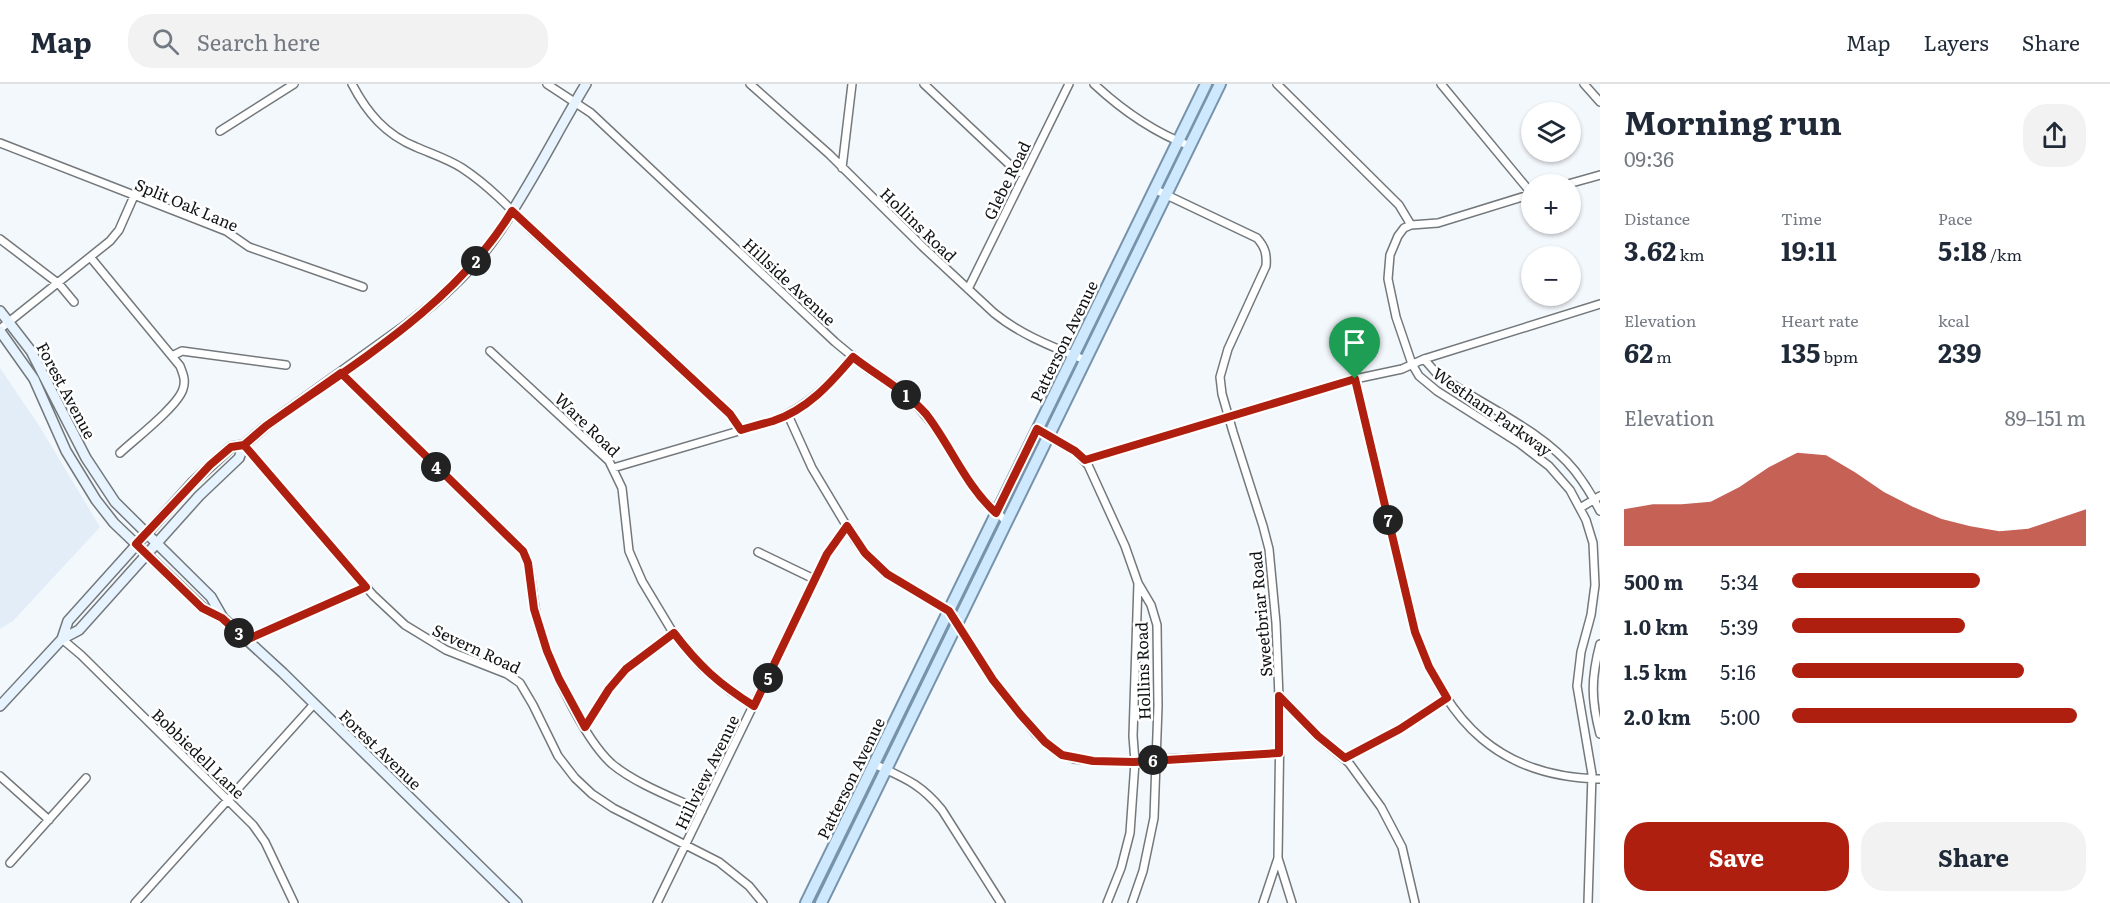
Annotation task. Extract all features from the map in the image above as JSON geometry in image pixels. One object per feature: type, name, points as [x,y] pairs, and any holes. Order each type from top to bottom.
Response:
[{"type":"main road","points":[[0,706],[62,639],[79,630],[199,496],[238,458],[244,445],[266,426],[408,324],[448,291],[484,252],[512,211],[586,84]]},
{"type":"main road","name":"Patterson Avenue","points":[[806,903],[1206,84]]},
{"type":"main road","name":"Patterson Avenue","points":[[821,903],[1220,84]]},
{"type":"main road","name":"Forest Avenue","points":[[0,311],[41,368],[95,474],[115,502],[211,597],[222,618]]},
{"type":"main road","name":"Forest Avenue","points":[[0,330],[33,379],[66,451],[87,488],[114,523],[202,608],[222,618],[314,704],[517,903]]},
{"type":"main road","points":[[62,639],[68,621],[210,465],[231,447],[244,445]]},
{"type":"street","points":[[220,131],[294,84]]},
{"type":"street","points":[[352,84],[376,122],[402,141],[443,157],[477,179],[730,414],[741,430]]},
{"type":"street","name":"Hillside Avenue","points":[[547,84],[591,113],[853,357],[900,390],[926,415],[978,494],[1007,522]]},
{"type":"street","name":"Hollins Road","points":[[750,84],[1007,324],[1027,336],[1085,360]]},
{"type":"street","points":[[842,168],[852,84]]},
{"type":"street","points":[[924,84],[1010,165],[1024,175]]},
{"type":"street","name":"Glebe Road","points":[[969,289],[1069,84]]},
{"type":"street","points":[[1094,84],[1132,117],[1190,146]]},
{"type":"street","points":[[1277,84],[1399,205],[1411,225],[1437,223],[1521,197]]},
{"type":"street","points":[[1441,84],[1521,181]]},
{"type":"street","points":[[1584,84],[1600,102]]},
{"type":"street","name":"Split Oak Lane","points":[[0,143],[225,231],[249,247],[363,287]]},
{"type":"street","points":[[1581,180],[1600,175]]},
{"type":"street","name":"Sweetbriar Road","points":[[1154,189],[1257,238],[1265,249],[1266,266],[1223,364],[1220,377],[1228,418],[1269,549],[1276,623],[1279,696],[1278,858],[1263,903]]},
{"type":"street","points":[[0,330],[8,321],[59,284],[110,241],[119,230],[134,196]]},
{"type":"street","name":"Westham Parkway","points":[[1411,225],[1404,228],[1394,244],[1390,255],[1388,279],[1396,317],[1412,364],[1419,376],[1437,391],[1541,459],[1570,490],[1586,520],[1593,543],[1594,599],[1581,652],[1577,686],[1596,779],[1588,903]]},
{"type":"street","points":[[0,239],[59,284],[74,302]]},
{"type":"street","points":[[91,258],[180,366],[184,375],[184,386],[180,396],[120,453]]},
{"type":"street","points":[[1085,460],[1355,379],[1402,369],[1424,359],[1600,304]]},
{"type":"street","points":[[172,356],[182,351],[286,365]]},
{"type":"street","name":"Ware Road","points":[[490,351],[596,447],[613,468],[622,488],[627,541],[642,581],[674,633],[702,668],[714,679],[754,706]]},
{"type":"street","points":[[613,468],[788,415],[822,391],[853,357]]},
{"type":"street","name":"Westham Parkway","points":[[1424,359],[1438,375],[1552,449],[1574,470],[1597,498],[1600,511]]},
{"type":"street","points":[[341,373],[517,544],[526,556],[534,609],[544,643],[559,679],[599,750],[621,770],[702,811]]},
{"type":"street","points":[[1355,379],[1415,632],[1426,660],[1447,698],[1474,732],[1500,754],[1538,770],[1596,779]]},
{"type":"street","points":[[788,415],[812,468],[865,553],[887,574],[949,611],[993,680],[1036,734],[1057,752],[1074,759],[1134,762],[1279,753]]},
{"type":"street","name":"Hollins Road","points":[[1037,429],[1075,451],[1085,460],[1125,546],[1138,583],[1151,605],[1157,625],[1156,801],[1150,843],[1132,903]]},
{"type":"street","name":"Severn Road","points":[[244,445],[392,614],[422,638],[515,678],[525,689],[534,705],[558,756],[575,778],[603,802],[719,862],[749,886],[763,903]]},
{"type":"street","points":[[1580,508],[1597,498]]},
{"type":"street","name":"Hillview Avenue","points":[[657,903],[814,579],[827,554],[847,526]]},
{"type":"street","points":[[758,552],[814,579]]},
{"type":"street","name":"Hollins Road","points":[[1107,903],[1121,868],[1130,833],[1138,583]]},
{"type":"street","points":[[246,640],[366,587]]},
{"type":"street","points":[[585,727],[609,689],[626,669],[674,633]]},
{"type":"street","name":"Bobbiedell Lane","points":[[62,639],[253,825],[265,842],[294,903]]},
{"type":"street","points":[[1600,644],[1593,674],[1592,691],[1600,734]]},
{"type":"street","points":[[1279,696],[1318,736],[1345,758],[1368,787],[1395,831],[1408,867],[1416,903]]},
{"type":"street","points":[[1345,758],[1400,729],[1447,698]]},
{"type":"street","points":[[135,903],[314,704]]},
{"type":"street","points":[[874,764],[911,781],[930,796],[942,810],[1001,903]]},
{"type":"street","points":[[0,776],[49,820]]},
{"type":"street","points":[[10,863],[86,778]]},
{"type":"street","points":[[1278,858],[1292,903]]},
{"type":"shaded area","points":[[0,368],[40,427],[100,527],[13,621],[0,629]]},
{"type":"route","points":[[1355,379],[1188,431],[1085,460],[1075,451],[1037,429],[996,513],[978,494],[926,415],[893,384],[869,370],[853,357],[822,391],[804,405],[773,421],[741,430],[730,414],[512,211],[484,252],[467,272],[429,308],[266,426],[244,445],[231,447],[192,483],[136,544],[202,608],[222,618],[246,640],[366,587],[244,445],[266,426],[341,373],[523,551],[528,563],[534,609],[547,651],[569,700],[585,727],[609,689],[626,669],[674,633],[702,668],[714,679],[754,706],[814,579],[827,554],[847,526],[865,553],[887,574],[922,597],[949,611],[993,680],[1036,734],[1062,755],[1093,761],[1134,762],[1279,753],[1279,696],[1318,736],[1345,758],[1400,729],[1447,698],[1429,667],[1415,632],[1355,379]]}]
